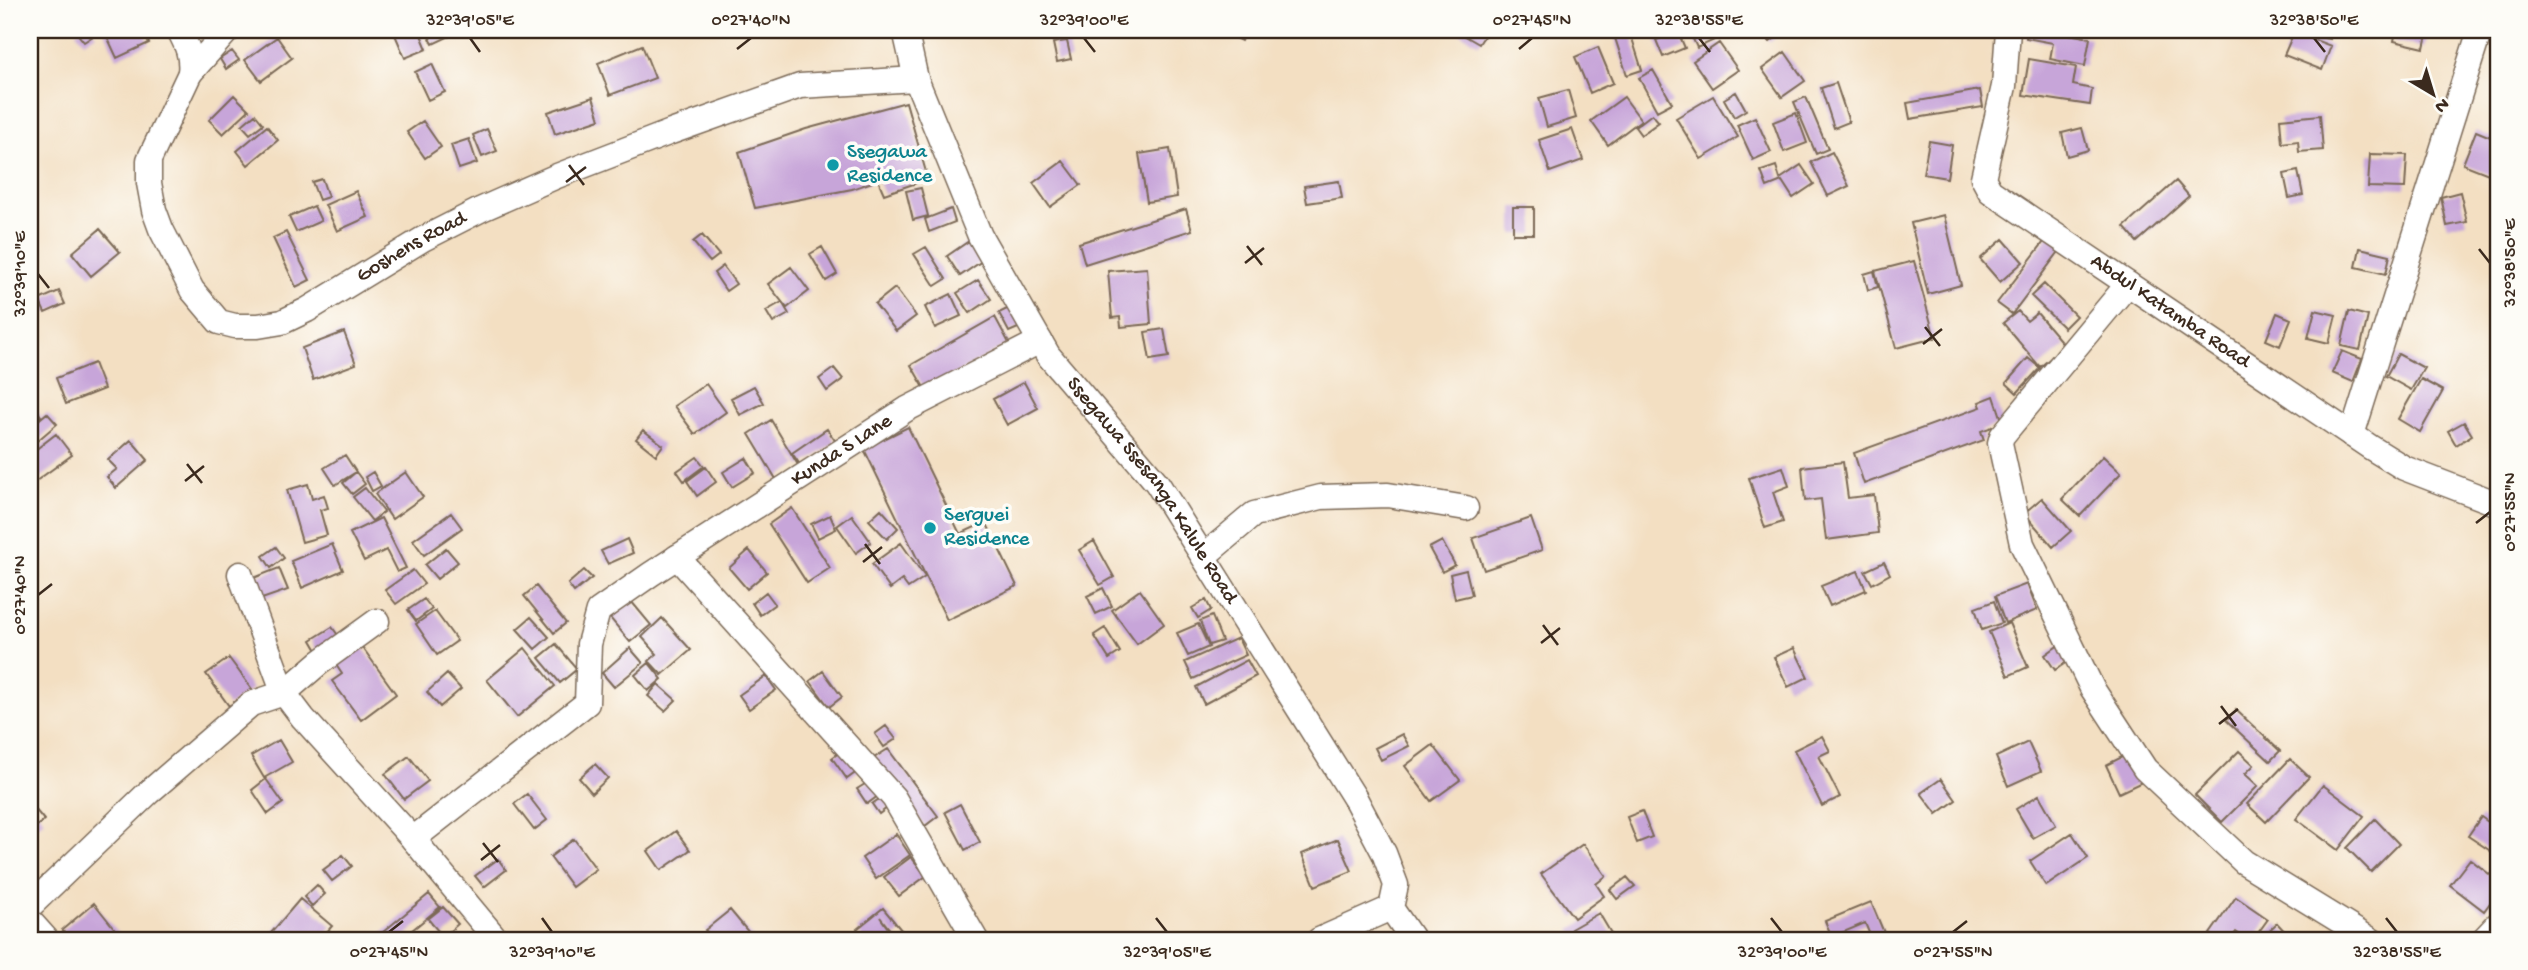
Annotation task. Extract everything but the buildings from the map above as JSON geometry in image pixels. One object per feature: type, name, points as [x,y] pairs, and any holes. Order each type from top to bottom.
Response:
[{"type":"street","points":[[179,30],[192,62],[190,73]]},
{"type":"street","name":"Goshens Road","points":[[228,30],[190,73],[149,160],[149,183],[161,229],[192,289],[219,322],[235,326],[258,326],[282,321],[307,310],[423,239],[482,209],[557,176],[671,132],[800,86],[916,79]]},
{"type":"street","name":"Ssegawa Ssesanga Kalule Road","points":[[905,30],[916,79],[980,236],[1048,355],[1157,483],[1356,800],[1384,853],[1396,885],[1391,908]]},
{"type":"street","name":"Abdul Katamba Road","points":[[2008,30],[2004,86],[1983,178],[1990,191],[2404,468],[2498,505]]},
{"type":"street","points":[[2352,435],[2480,30]]},
{"type":"street","points":[[2128,284],[2002,436],[2000,443],[2022,544],[2092,688],[2145,769],[2244,862],[2371,940]]},
{"type":"street","name":"Kunda S Lane","points":[[413,839],[587,703],[589,644],[597,611],[906,409],[1040,341]]},
{"type":"street","points":[[1204,556],[1254,514],[1321,497],[1388,495],[1466,508]]},
{"type":"street","points":[[677,557],[894,798],[976,940]]},
{"type":"street","points":[[240,573],[284,693],[303,718],[413,839],[497,940]]},
{"type":"street","points":[[30,906],[148,793],[251,704],[284,693],[319,663],[377,621]]},
{"type":"street","points":[[1319,940],[1391,908],[1413,940]]},
{"type":"street","points":[[30,921],[47,940]]},
{"type":"street","points":[[2483,940],[2498,924]]},
{"type":"place","name":"Ssegawa Residence","points":[[833,165]]},
{"type":"place","name":"Serguei Residence","points":[[930,528]]}]
